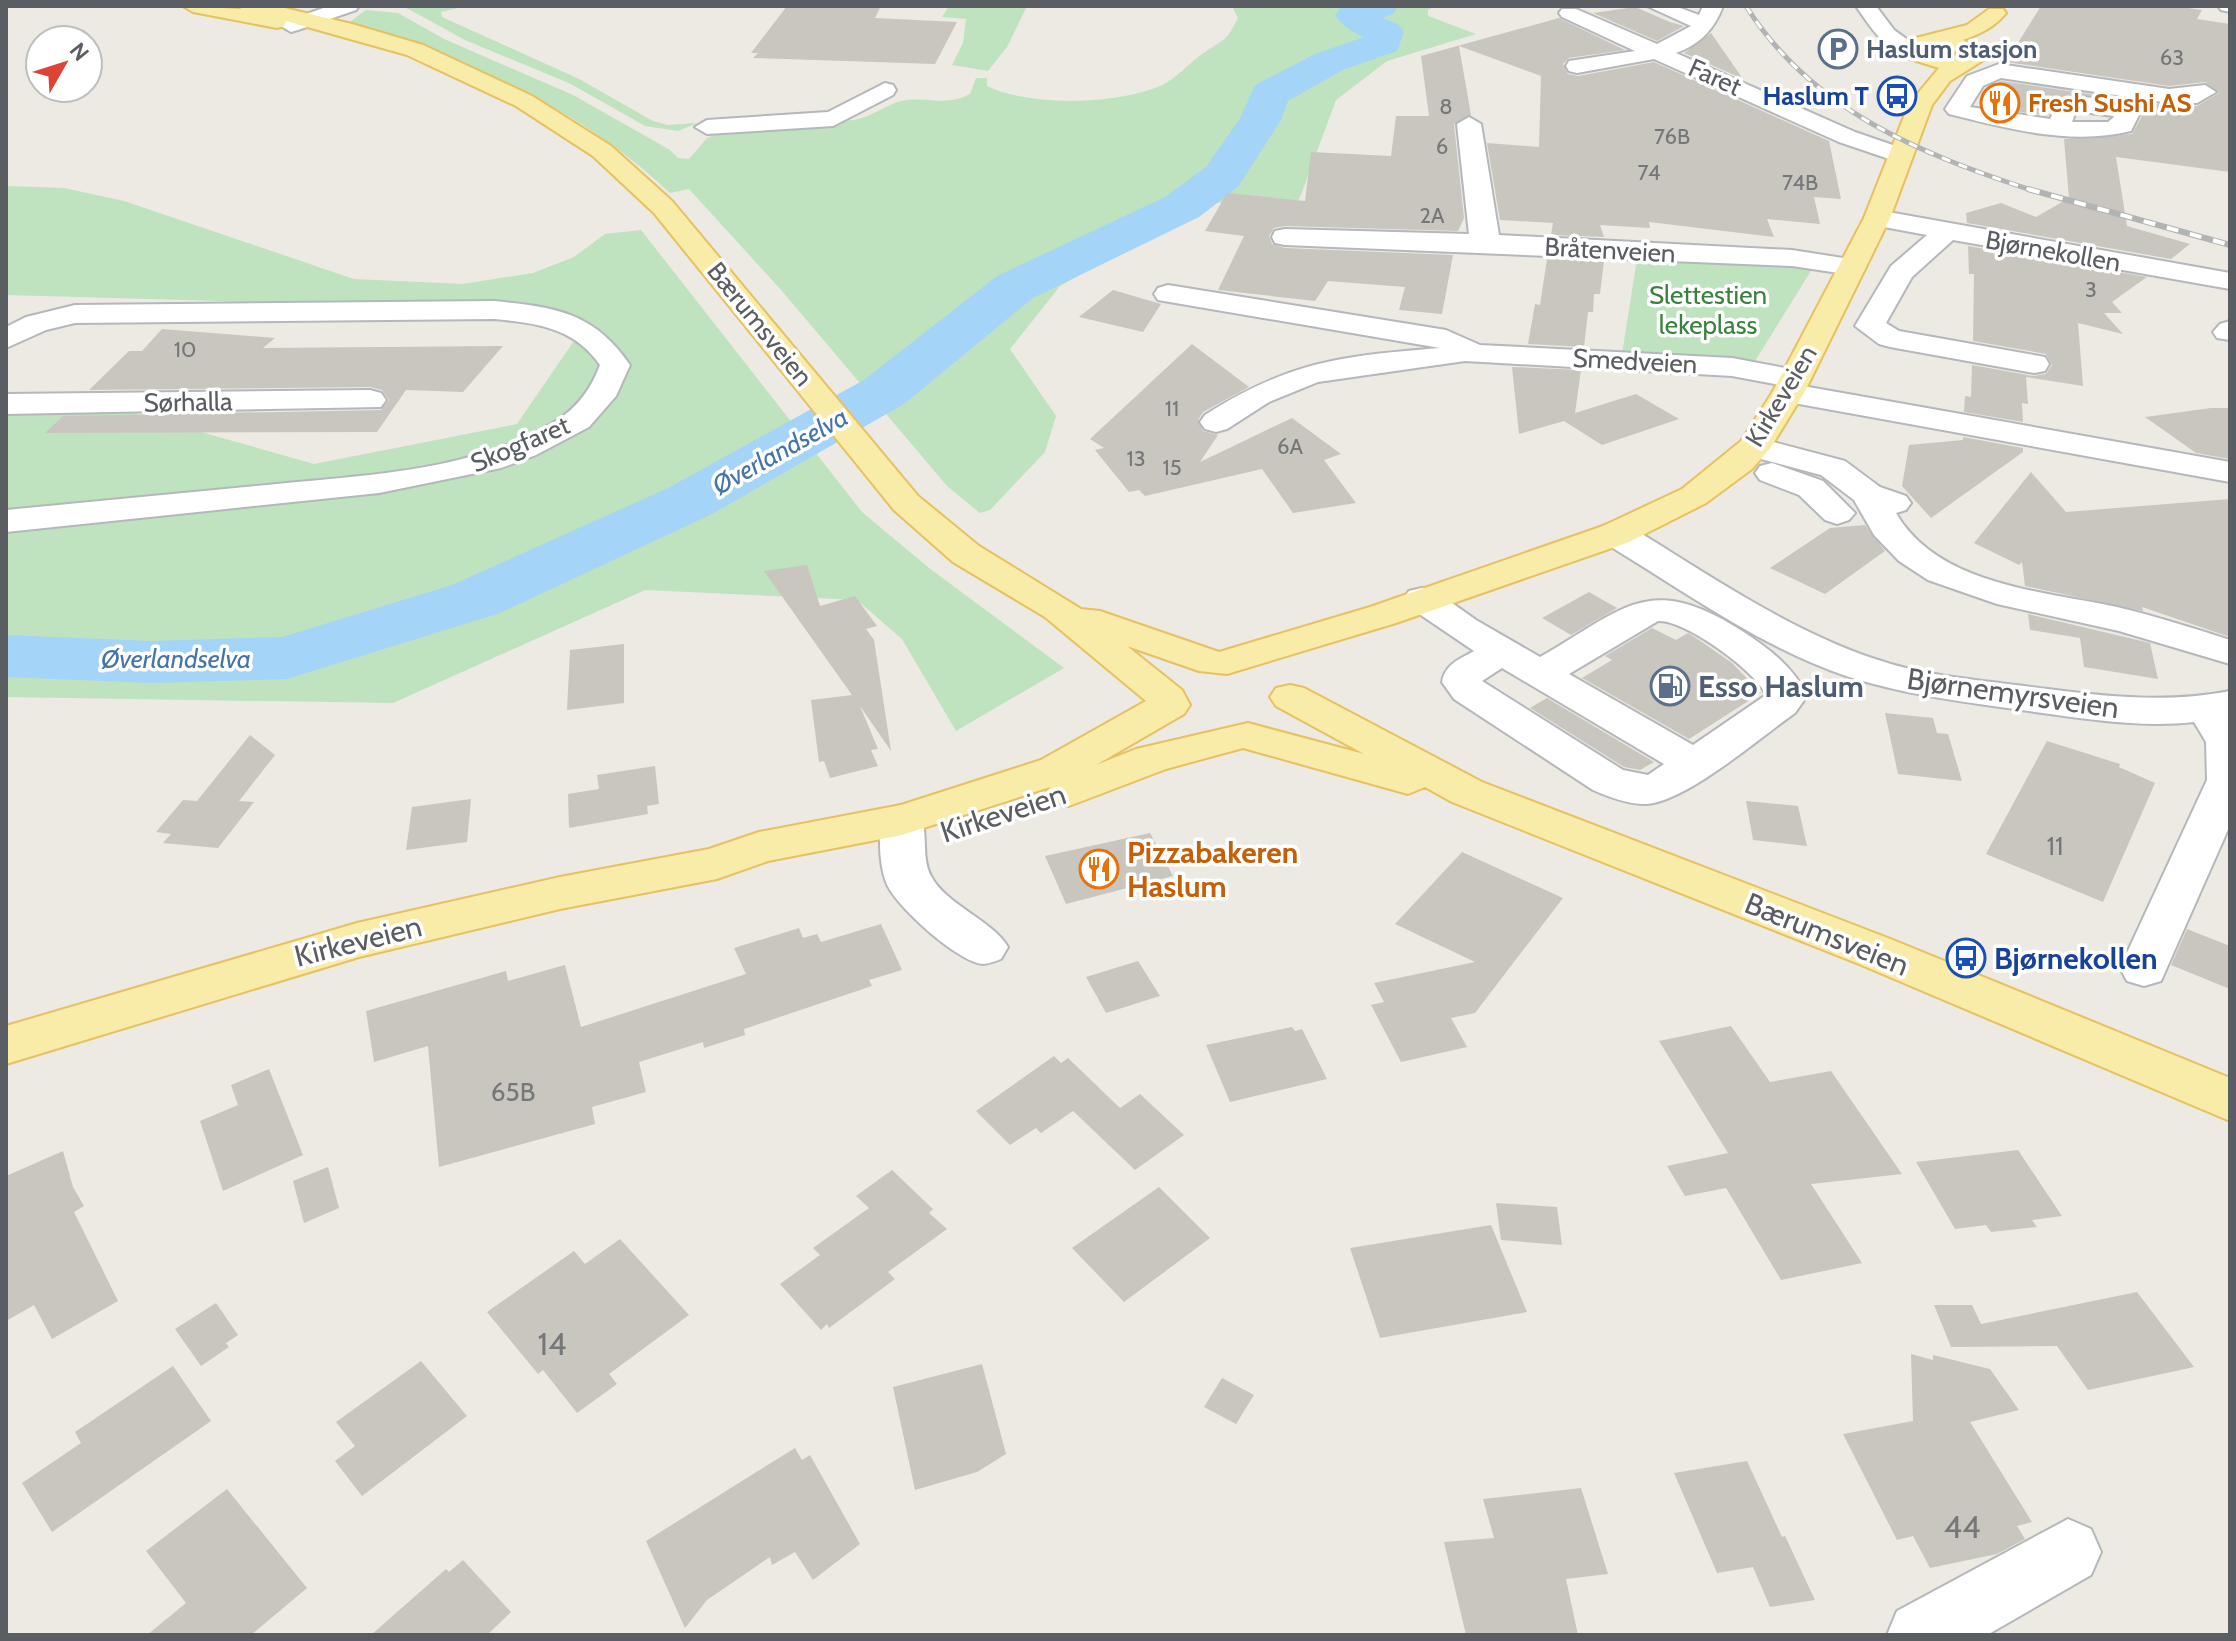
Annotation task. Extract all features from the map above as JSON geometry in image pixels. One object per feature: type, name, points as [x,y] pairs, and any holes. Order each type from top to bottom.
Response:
[{"type":"main road","name":"Bærumsveien","points":[[193,6],[301,22]]},
{"type":"main road","name":"Bærumsveien","points":[[249,6],[442,64],[546,114],[602,151],[637,181],[746,305],[906,503],[966,554],[1058,609],[1169,702]]},
{"type":"main road","name":"Kirkeveien","points":[[1921,104],[1912,91],[1922,47],[1974,29],[1999,10]]},
{"type":"main road","name":"Kirkeveien","points":[[1220,662],[1383,615],[1616,534],[1694,496],[1747,455],[1791,386],[1877,218],[1921,104],[1942,76],[1971,56],[1990,32],[1999,10]]},
{"type":"main road","points":[[1922,47],[1971,56]]},
{"type":"main road","name":"Bærumsveien","points":[[1058,609],[1220,662]]},
{"type":"main road","name":"Kirkeveien","points":[[1289,693],[1383,615]]},
{"type":"main road","points":[[1220,662],[1264,670],[1289,693],[1289,710],[1281,721],[1242,736],[1193,728],[1178,718],[1169,702],[1171,687],[1180,676],[1220,662]]},
{"type":"main road","name":"Bærumsveien","points":[[1289,693],[1467,792],[1876,952],[2230,1100]]},
{"type":"main road","name":"Kirkeveien","points":[[902,832],[1056,770],[1169,702]]},
{"type":"main road","name":"Bærumsveien","points":[[1242,736],[1404,779],[1467,792]]},
{"type":"main road","name":"Kirkeveien","points":[[6,1045],[357,940],[560,893],[717,863],[767,866],[902,832],[1005,818],[1151,759],[1242,736]]},
{"type":"street","points":[[301,22],[349,6]]},
{"type":"street","name":"Faret","points":[[1657,6],[1708,15]]},
{"type":"street","points":[[1866,6],[1879,26],[1922,47]]},
{"type":"street","name":"Faret","points":[[1569,13],[1847,137],[1901,156]]},
{"type":"street","name":"Faret","points":[[1577,66],[1661,53],[1708,15]]},
{"type":"street","points":[[1971,56],[2230,96]]},
{"type":"street","points":[[2059,125],[1964,112],[1975,81],[1999,71],[2169,96],[2197,96],[2205,92]]},
{"type":"street","points":[[707,127],[833,119],[885,90]]},
{"type":"street","points":[[1469,124],[1483,236],[1492,243]]},
{"type":"street","name":"Bjørnekollen","points":[[1877,218],[2230,281]]},
{"type":"street","points":[[1946,232],[1901,272],[1870,326],[1890,338],[2034,364]]},
{"type":"street","name":"Bråtenveien","points":[[1285,237],[1492,243],[1792,258],[1852,267]]},
{"type":"street","name":"Smedveien","points":[[1168,294],[1446,339],[1474,354]]},
{"type":"street","name":"Skogfaret","points":[[6,521],[315,490],[461,468],[518,450],[580,419],[600,400],[615,365],[602,343],[577,327],[540,314],[494,310],[75,314],[36,323]]},
{"type":"street","points":[[6,313],[36,323]]},
{"type":"street","points":[[6,339],[36,323]]},
{"type":"street","name":"Smedveien","points":[[1216,422],[1265,391],[1313,375],[1365,364],[1474,354],[1718,366],[1791,386],[2230,472]]},
{"type":"street","name":"Sørhalla","points":[[6,404],[370,400]]},
{"type":"street","points":[[1747,455],[1847,441],[1867,503],[1902,544],[1925,563],[1979,590],[2119,619],[2230,652]]},
{"type":"street","points":[[1747,455],[1811,488],[1867,503]]},
{"type":"street","name":"Bjørnemyrsveien","points":[[1616,534],[1782,631],[1861,668],[1925,684],[2091,707],[2153,712],[2218,707],[2227,742],[2228,780],[2144,968]]},
{"type":"street","points":[[1422,599],[1502,652],[1693,763]]},
{"type":"street","points":[[1502,652],[1463,674],[1462,682],[1468,690],[1608,780],[1646,791],[1661,787],[1781,704],[1787,696],[1778,677],[1702,622],[1672,610],[1648,611],[1540,674]]},
{"type":"street","points":[[902,832],[908,881],[951,924],[984,947]]},
{"type":"street","points":[[1921,1635],[2068,1552]]},
{"type":"green space","points":[[403,6],[466,6],[441,12],[442,17],[579,79],[653,121],[668,125],[697,123],[678,131],[645,126],[571,84],[465,40]]},
{"type":"green space","points":[[949,6],[1027,6],[1007,47],[988,71],[952,65],[963,43],[966,19],[942,17]]},
{"type":"green space","points":[[1232,6],[1435,6],[1428,10],[1428,16],[1476,34],[1387,61],[1336,100],[1299,200],[1207,203],[1060,286],[1010,349],[1056,416],[1045,452],[990,510],[980,513],[947,486],[782,291],[689,189],[670,193],[598,135],[523,91],[442,56],[355,26],[351,21],[366,10],[398,13],[444,39],[573,95],[670,150],[678,158],[689,159],[707,138],[727,130],[854,120],[901,101],[953,100],[970,94],[976,78],[987,78],[987,86],[1005,93],[1050,100],[1099,100],[1144,92],[1167,82],[1227,36],[1238,18]]},
{"type":"green space","points":[[6,186],[64,188],[124,201],[354,279],[463,284],[533,273],[574,257],[605,234],[641,230],[862,512],[929,568],[1064,668],[956,731],[902,639],[857,600],[645,590],[393,703],[6,697],[6,414],[116,408],[314,464],[517,424],[580,332],[540,310],[6,295]]},
{"type":"green space","name":"Slettestien lekeplass","points":[[1637,259],[1814,266],[1755,361],[1622,354]]},
{"type":"building","points":[[787,6],[880,8],[875,18],[957,22],[935,64],[753,58],[758,53],[751,53]]},
{"type":"building","points":[[2041,6],[2174,6],[2202,10],[2197,19],[2230,24],[2230,172],[2116,157],[2127,226],[2190,244],[2171,259],[1967,223],[1966,213],[2001,203],[2036,217],[2069,198],[2064,139],[2132,134],[2142,116],[2134,106],[2109,97],[2169,106],[2197,106],[2219,93],[2205,82],[2169,86],[2006,62]]},
{"type":"building","points":[[1635,7],[1684,26],[1657,41],[1593,13]]},
{"type":"building","points":[[1559,18],[1625,50],[1569,58],[1563,64],[1568,74],[1578,76],[1654,62],[1829,141],[1841,199],[1814,197],[1820,224],[1767,219],[1774,237],[1649,222],[1650,228],[1600,225],[1604,237],[1551,235],[1553,223],[1500,220],[1487,143],[1539,147],[1541,76],[1459,46],[1471,115],[1454,124],[1464,218],[1458,231],[1285,226],[1274,228],[1269,236],[1272,244],[1285,248],[1453,255],[1442,314],[1399,310],[1405,287],[1328,281],[1315,301],[1218,290],[1244,236],[1205,231],[1227,193],[1305,201],[1311,152],[1391,156],[1396,116],[1429,116],[1421,56]]},
{"type":"building","points":[[1711,33],[1743,79],[1684,53]]},
{"type":"building","points":[[2001,81],[2096,95],[2058,98],[2048,116],[1981,106],[1994,85]]},
{"type":"building","points":[[1968,246],[2147,277],[2112,302],[2122,313],[2104,313],[2123,334],[2078,323],[2083,386],[2026,377],[2028,404],[2022,403],[2023,422],[1964,412],[1965,396],[1971,397],[1972,365],[2033,376],[2046,374],[2052,365],[2046,354],[1973,341],[1974,274],[1969,274]]},
{"type":"building","points":[[1547,259],[1604,261],[1600,294],[1594,294],[1593,312],[1588,312],[1584,347],[1528,344],[1535,304],[1540,305]]},
{"type":"building","points":[[1113,290],[1161,304],[1143,332],[1079,317]]},
{"type":"building","points":[[162,329],[275,338],[263,348],[503,346],[463,392],[406,390],[377,432],[45,433],[63,416],[381,410],[389,400],[382,390],[370,387],[89,390],[129,351],[142,351]]},
{"type":"building","points":[[1192,344],[1249,387],[1203,412],[1198,420],[1203,431],[1218,435],[1200,462],[1292,418],[1341,454],[1324,460],[1356,503],[1293,513],[1262,469],[1145,496],[1139,490],[1129,492],[1095,450],[1104,448],[1090,439]]},
{"type":"building","points":[[1512,367],[1581,370],[1575,413],[1636,394],[1679,419],[1602,445],[1564,421],[1519,434]]},
{"type":"building","points":[[2230,408],[2230,459],[2196,453],[2145,417]]},
{"type":"building","points":[[1963,437],[2023,448],[2023,452],[1931,518],[1902,486],[1909,445],[1963,440]]},
{"type":"building","points":[[2031,472],[2066,512],[2230,499],[2230,637],[2142,607],[2143,611],[2025,586],[2022,562],[2019,565],[1974,543]]},
{"type":"building","points":[[1865,525],[1885,551],[1825,594],[1770,568],[1830,528]]},
{"type":"building","points":[[807,565],[820,606],[855,596],[877,626],[866,629],[874,640],[891,751],[860,706],[878,749],[871,750],[878,766],[830,778],[824,761],[819,762],[811,700],[852,695],[764,571]]},
{"type":"building","points":[[1589,592],[1617,608],[1571,635],[1542,618]]},
{"type":"building","points":[[2028,614],[2150,643],[2158,679],[2084,667],[2080,638],[2030,630]]},
{"type":"building","points":[[1652,628],[1676,640],[1688,633],[1732,663],[1761,693],[1689,739],[1582,678],[1612,660],[1605,656]]},
{"type":"building","points":[[624,644],[624,703],[567,710],[570,650]]},
{"type":"building","points":[[1547,698],[1654,762],[1640,770],[1624,767],[1530,708]]},
{"type":"building","points":[[1885,713],[1933,718],[1937,733],[1948,734],[1962,781],[1898,774]]},
{"type":"building","points":[[250,735],[275,755],[239,801],[254,802],[218,848],[163,843],[171,834],[156,832],[183,800],[197,801]]},
{"type":"building","points":[[2047,741],[2120,764],[2119,767],[2155,783],[2103,902],[1986,854]]},
{"type":"building","points":[[655,766],[659,804],[647,806],[648,814],[569,828],[568,794],[599,789],[597,775]]},
{"type":"building","points":[[471,799],[467,842],[406,850],[412,807]]},
{"type":"building","points":[[1746,801],[1798,806],[1807,846],[1753,840]]},
{"type":"building","points":[[1150,833],[1173,876],[1066,904],[1045,856]]},
{"type":"building","points":[[1462,852],[1563,898],[1475,1013],[1451,1018],[1467,1047],[1401,1062],[1371,1005],[1384,1002],[1374,983],[1475,962],[1395,924]]},
{"type":"building","points":[[881,924],[902,970],[869,980],[872,986],[744,1029],[745,1035],[704,1048],[703,1042],[639,1062],[646,1092],[592,1107],[595,1124],[439,1167],[428,1046],[374,1062],[366,1011],[506,971],[508,981],[565,965],[581,1027],[746,974],[734,948],[799,928],[803,938],[817,934],[821,942]]},
{"type":"building","points":[[2187,929],[2230,946],[2230,989],[2171,965]]},
{"type":"building","points":[[1138,961],[1160,996],[1106,1013],[1086,977]]},
{"type":"building","points":[[1731,1026],[1770,1082],[1831,1071],[1902,1174],[1811,1184],[1862,1263],[1781,1280],[1726,1188],[1685,1196],[1667,1166],[1728,1153],[1659,1041]]},
{"type":"building","points":[[1292,1027],[1295,1031],[1302,1029],[1327,1079],[1230,1102],[1206,1045]]},
{"type":"building","points":[[1054,1056],[1061,1063],[1068,1058],[1120,1108],[1140,1094],[1184,1135],[1135,1170],[1073,1111],[1041,1133],[1036,1128],[1010,1145],[976,1111]]},
{"type":"building","points":[[269,1069],[303,1155],[223,1191],[200,1121],[238,1105],[231,1085]]},
{"type":"building","points":[[2018,1150],[2062,1216],[2032,1220],[2037,1227],[1991,1232],[1986,1225],[1955,1229],[1916,1162]]},
{"type":"building","points":[[63,1151],[73,1187],[84,1206],[74,1212],[118,1301],[52,1339],[34,1305],[6,1321],[6,1176]]},
{"type":"building","points":[[328,1167],[339,1208],[304,1223],[293,1181]]},
{"type":"building","points":[[892,1170],[933,1209],[929,1213],[947,1229],[888,1272],[895,1279],[829,1328],[827,1324],[821,1330],[780,1284],[820,1255],[813,1248],[869,1208],[856,1196]]},
{"type":"building","points":[[1159,1187],[1210,1238],[1124,1302],[1072,1248]]},
{"type":"building","points":[[1496,1203],[1557,1207],[1562,1245],[1501,1240]]},
{"type":"building","points":[[1491,1225],[1527,1312],[1380,1338],[1350,1248]]},
{"type":"building","points":[[620,1239],[689,1315],[609,1374],[617,1384],[577,1413],[543,1370],[538,1374],[487,1312],[574,1251],[585,1264]]},
{"type":"building","points":[[2137,1292],[2194,1367],[2088,1390],[2057,1346],[1951,1347],[1934,1305],[1972,1305],[1981,1324]]},
{"type":"building","points":[[216,1303],[238,1335],[226,1343],[229,1347],[201,1366],[175,1329]]},
{"type":"building","points":[[1911,1354],[1933,1360],[1933,1355],[1990,1369],[2019,1410],[1970,1422],[2032,1522],[2017,1526],[2025,1539],[1997,1554],[1930,1568],[1913,1536],[1897,1540],[1843,1434],[1913,1421]]},
{"type":"building","points":[[421,1361],[467,1416],[362,1496],[335,1461],[355,1446],[336,1422]]},
{"type":"building","points":[[982,1364],[1006,1454],[977,1472],[915,1490],[893,1387]]},
{"type":"building","points":[[173,1366],[211,1421],[52,1532],[22,1483],[81,1443],[75,1432]]},
{"type":"building","points":[[1222,1378],[1254,1395],[1236,1424],[1204,1407]]},
{"type":"building","points":[[795,1448],[802,1460],[810,1455],[860,1544],[813,1580],[795,1552],[772,1565],[770,1557],[707,1600],[685,1628],[646,1541]]},
{"type":"building","points":[[1747,1461],[1815,1600],[1770,1607],[1753,1567],[1717,1573],[1674,1473]]},
{"type":"building","points":[[1581,1488],[1608,1574],[1566,1579],[1578,1635],[1466,1635],[1444,1542],[1494,1538],[1483,1499]]},
{"type":"building","points":[[227,1489],[307,1588],[251,1635],[147,1635],[186,1603],[146,1551]]},
{"type":"building","points":[[463,1560],[511,1612],[487,1635],[371,1635],[446,1569],[449,1572]]},
{"type":"waterway","name":"Øverlandselva","points":[[6,656],[152,662],[287,658],[476,599],[690,501],[884,392],[1015,287],[1182,207],[1222,177],[1260,120],[1270,94],[1329,62],[1383,43],[1385,32],[1360,22],[1354,15],[1380,6]]},
{"type":"railway","points":[[1746,6],[1773,43],[1803,74],[1836,101],[1911,144],[2028,189]]},
{"type":"railway","points":[[2028,189],[2230,245]]},
{"type":"railway","points":[[2028,189],[2034,191]]},
{"type":"place","name":"Haslum stasjon","points":[[1838,49]]},
{"type":"place","name":"Haslum T","points":[[1897,96]]},
{"type":"place","name":"Fresh Sushi AS","points":[[2000,103]]},
{"type":"place","name":"Esso Haslum","points":[[1670,686]]},
{"type":"place","name":"Pizzabakeren Haslum","points":[[1099,869]]},
{"type":"place","name":"Bjørnekollen","points":[[1966,958]]}]
